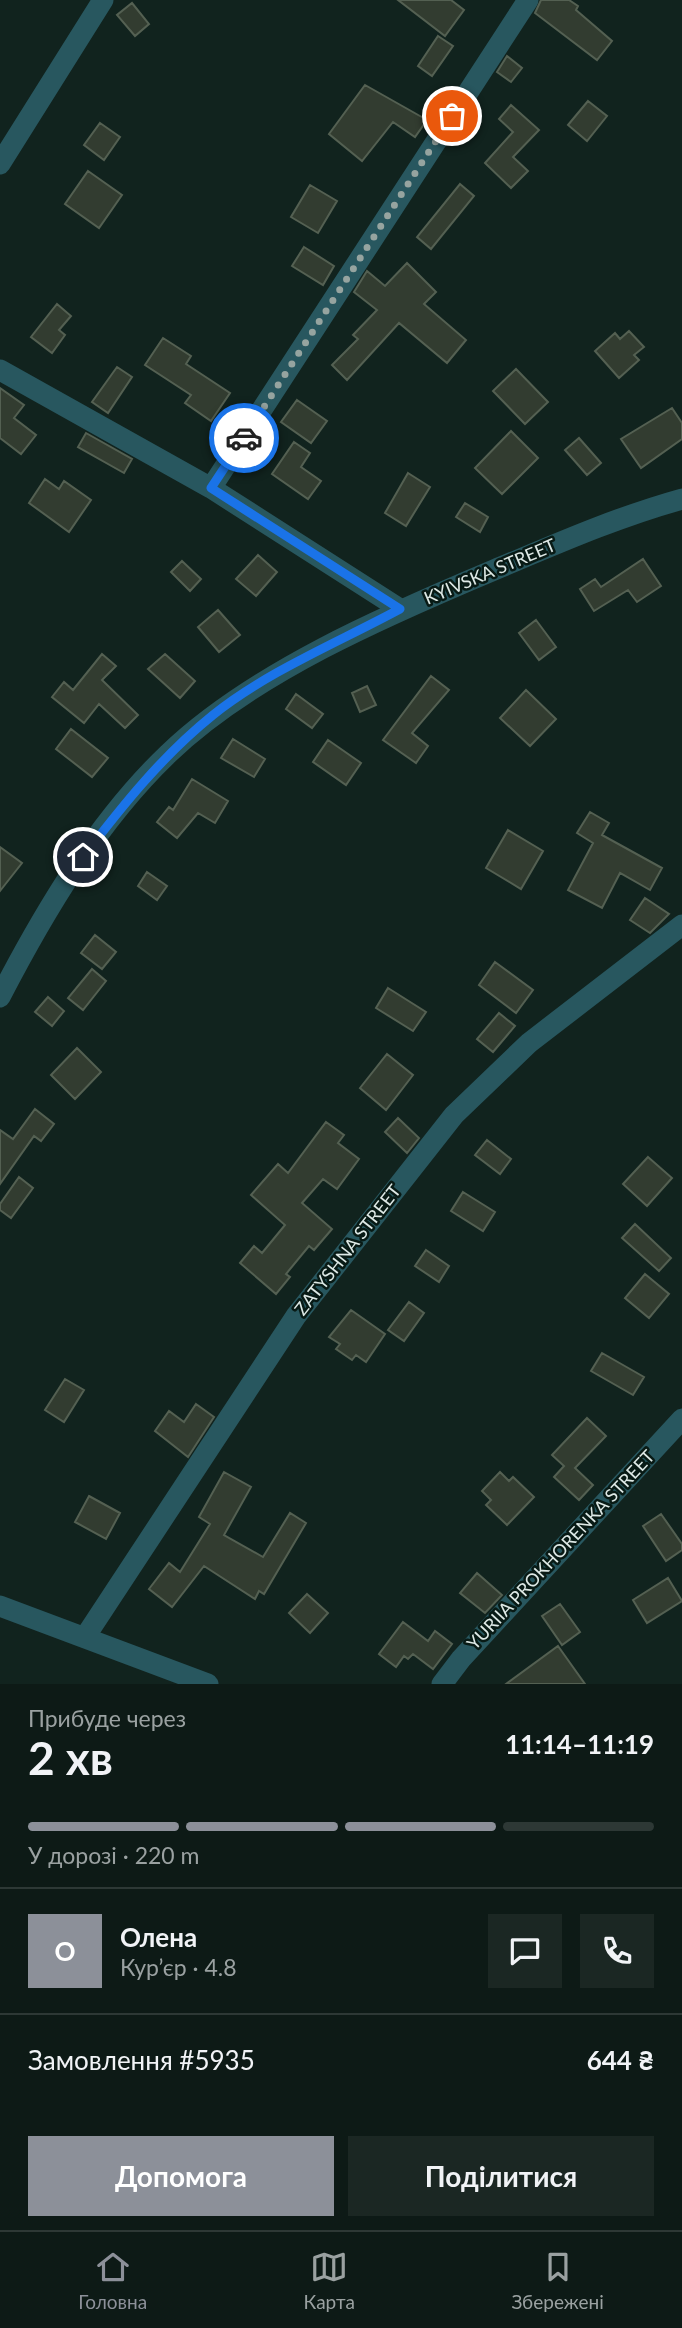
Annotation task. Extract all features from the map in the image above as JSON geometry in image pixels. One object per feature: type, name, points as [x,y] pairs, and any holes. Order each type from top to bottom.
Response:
[{"type":"street","points":[[0,164],[103,0]]},
{"type":"street","points":[[211,488],[528,0]]},
{"type":"street","points":[[0,370],[211,488],[400,609]]},
{"type":"street","name":"KYIVSKA STREET","points":[[0,997],[17,963],[83,857],[167,754],[215,713],[253,688],[400,609],[625,515],[682,499]]},
{"type":"street","name":"ZATYSHNA STREET","points":[[85,1637],[296,1315],[454,1115],[529,1043],[682,925]]},
{"type":"street","name":"YURIIA PROKHORENKA STREET","points":[[442,1684],[461,1659],[682,1419]]},
{"type":"street","points":[[0,1606],[208,1684]]},
{"type":"building","points":[[398,0],[451,0],[464,10],[445,36]]},
{"type":"building","points":[[541,0],[569,0],[578,6],[576,10],[612,41],[597,60],[535,13]]},
{"type":"building","points":[[132,3],[149,24],[135,36],[117,15]]},
{"type":"building","points":[[438,36],[453,46],[432,76],[418,66]]},
{"type":"building","points":[[507,56],[522,68],[511,82],[497,72]]},
{"type":"building","points":[[365,85],[427,120],[415,137],[393,122],[362,161],[329,134]]},
{"type":"building","points":[[588,101],[607,116],[587,141],[568,125]]},
{"type":"building","points":[[511,105],[539,130],[513,157],[528,171],[511,188],[485,163],[513,132],[499,119]]},
{"type":"building","points":[[100,123],[120,137],[104,160],[84,145]]},
{"type":"building","points":[[88,171],[122,195],[99,228],[65,204]]},
{"type":"building","points":[[460,184],[474,196],[431,249],[417,237]]},
{"type":"building","points":[[310,185],[337,201],[318,233],[291,217]]},
{"type":"building","points":[[304,247],[334,266],[323,285],[292,266]]},
{"type":"building","points":[[407,263],[436,292],[424,304],[466,340],[447,363],[399,323],[347,380],[332,365],[358,339],[353,335],[377,310],[354,292],[367,271],[385,286]]},
{"type":"building","points":[[57,304],[71,316],[59,330],[65,335],[52,353],[31,337]]},
{"type":"building","points":[[629,331],[644,347],[634,355],[639,360],[619,378],[595,351],[615,333],[620,339]]},
{"type":"building","points":[[163,338],[191,356],[186,364],[230,393],[211,421],[185,403],[191,395],[145,365]]},
{"type":"building","points":[[117,367],[132,377],[108,413],[92,402]]},
{"type":"building","points":[[516,369],[548,402],[525,424],[493,391]]},
{"type":"building","points":[[0,388],[24,405],[14,418],[36,435],[21,454],[0,438]]},
{"type":"building","points":[[297,400],[327,421],[311,443],[281,422]]},
{"type":"building","points":[[672,408],[682,423],[682,439],[641,468],[621,439]]},
{"type":"building","points":[[511,431],[538,458],[502,494],[475,468]]},
{"type":"building","points":[[86,433],[132,459],[124,473],[78,447]]},
{"type":"building","points":[[579,438],[601,463],[587,475],[565,450]]},
{"type":"building","points":[[294,442],[310,453],[301,467],[321,481],[308,499],[272,474]]},
{"type":"building","points":[[408,473],[430,487],[406,526],[385,513]]},
{"type":"building","points":[[45,479],[59,489],[64,481],[91,500],[69,532],[29,503]]},
{"type":"building","points":[[465,503],[488,517],[480,532],[456,517]]},
{"type":"building","points":[[258,555],[277,572],[256,596],[236,579]]},
{"type":"building","points":[[643,559],[661,586],[637,602],[628,590],[594,611],[580,589],[595,579],[601,587]]},
{"type":"building","points":[[182,561],[201,579],[190,591],[171,572]]},
{"type":"building","points":[[218,610],[240,635],[219,652],[198,627]]},
{"type":"building","points":[[536,620],[556,647],[539,660],[519,633]]},
{"type":"building","points":[[102,654],[116,666],[102,680],[138,715],[125,728],[99,704],[84,723],[52,697],[64,682],[73,690]]},
{"type":"building","points":[[165,654],[195,681],[180,698],[148,669]]},
{"type":"building","points":[[431,676],[449,690],[412,733],[428,746],[416,763],[383,740]]},
{"type":"building","points":[[367,686],[376,705],[360,712],[352,693]]},
{"type":"building","points":[[526,690],[556,719],[530,746],[500,718]]},
{"type":"building","points":[[296,694],[323,714],[312,728],[286,709]]},
{"type":"building","points":[[71,729],[108,758],[92,777],[56,749]]},
{"type":"building","points":[[233,739],[265,759],[254,777],[221,758]]},
{"type":"building","points":[[328,740],[361,763],[346,785],[313,762]]},
{"type":"building","points":[[192,779],[228,801],[215,823],[198,813],[177,838],[157,822],[169,807],[173,810]]},
{"type":"building","points":[[590,812],[609,823],[602,835],[662,868],[650,890],[620,873],[602,908],[568,890],[593,843],[577,833]]},
{"type":"building","points":[[508,830],[543,851],[521,889],[486,868]]},
{"type":"building","points":[[0,847],[22,863],[0,891]]},
{"type":"building","points":[[147,872],[167,886],[157,900],[138,886]]},
{"type":"building","points":[[645,898],[669,914],[650,933],[630,920]]},
{"type":"building","points":[[95,935],[116,952],[102,969],[81,953]]},
{"type":"building","points":[[495,962],[533,990],[516,1013],[479,985]]},
{"type":"building","points":[[92,969],[106,981],[83,1010],[68,998]]},
{"type":"building","points":[[388,988],[426,1012],[413,1031],[376,1008]]},
{"type":"building","points":[[48,997],[64,1011],[52,1026],[35,1012]]},
{"type":"building","points":[[499,1013],[515,1026],[493,1052],[477,1039]]},
{"type":"building","points":[[77,1048],[101,1072],[75,1099],[51,1075]]},
{"type":"building","points":[[387,1054],[413,1075],[386,1110],[360,1088]]},
{"type":"building","points":[[35,1109],[54,1124],[41,1141],[34,1136],[0,1184],[0,1130],[13,1139]]},
{"type":"building","points":[[398,1118],[419,1138],[407,1153],[385,1132]]},
{"type":"building","points":[[326,1122],[344,1135],[338,1143],[359,1159],[337,1189],[323,1179],[302,1203],[332,1229],[314,1250],[309,1246],[286,1274],[290,1277],[276,1294],[240,1263],[254,1246],[262,1253],[285,1225],[251,1195],[278,1164],[288,1173]]},
{"type":"building","points":[[487,1140],[511,1159],[500,1174],[475,1155]]},
{"type":"building","points":[[648,1157],[672,1178],[647,1206],[623,1184]]},
{"type":"building","points":[[19,1177],[33,1188],[11,1218],[0,1210],[0,1204]]},
{"type":"building","points":[[463,1192],[495,1212],[483,1231],[451,1211]]},
{"type":"building","points":[[635,1224],[671,1258],[659,1271],[622,1238]]},
{"type":"building","points":[[426,1250],[449,1266],[439,1282],[415,1266]]},
{"type":"building","points":[[645,1274],[669,1294],[649,1318],[625,1298]]},
{"type":"building","points":[[409,1302],[424,1313],[404,1341],[388,1330]]},
{"type":"building","points":[[351,1310],[385,1334],[366,1362],[356,1355],[352,1360],[336,1349],[340,1344],[329,1337]]},
{"type":"building","points":[[602,1353],[644,1377],[633,1395],[591,1371]]},
{"type":"building","points":[[65,1379],[84,1390],[64,1422],[45,1410]]},
{"type":"building","points":[[196,1404],[214,1417],[188,1457],[155,1431],[169,1411],[184,1422]]},
{"type":"building","points":[[587,1418],[606,1436],[575,1468],[593,1485],[579,1500],[554,1477],[564,1466],[552,1455]]},
{"type":"building","points":[[224,1472],[251,1487],[224,1535],[263,1557],[290,1513],[306,1523],[264,1594],[259,1591],[255,1599],[204,1566],[172,1607],[149,1589],[169,1563],[180,1572],[210,1524],[199,1517]]},
{"type":"building","points":[[500,1472],[509,1481],[513,1477],[534,1497],[507,1525],[486,1505],[491,1500],[482,1491]]},
{"type":"building","points":[[89,1496],[120,1513],[106,1539],[75,1522]]},
{"type":"building","points":[[661,1514],[682,1544],[682,1550],[666,1561],[643,1526]]},
{"type":"building","points":[[477,1573],[502,1595],[485,1613],[460,1593]]},
{"type":"building","points":[[668,1578],[682,1601],[647,1623],[633,1600]]},
{"type":"building","points":[[307,1594],[328,1613],[310,1633],[289,1613]]},
{"type":"building","points":[[560,1604],[580,1632],[562,1645],[542,1616]]},
{"type":"building","points":[[403,1622],[428,1641],[435,1631],[452,1644],[433,1669],[413,1654],[408,1659],[404,1656],[396,1667],[379,1654]]},
{"type":"building","points":[[558,1646],[585,1684],[506,1684]]},
{"type":"way so far","points":[[244,438],[452,116]]},
{"type":"route","points":[[83,857],[167,754],[215,713],[253,688],[400,609],[211,488],[244,438]]}]
